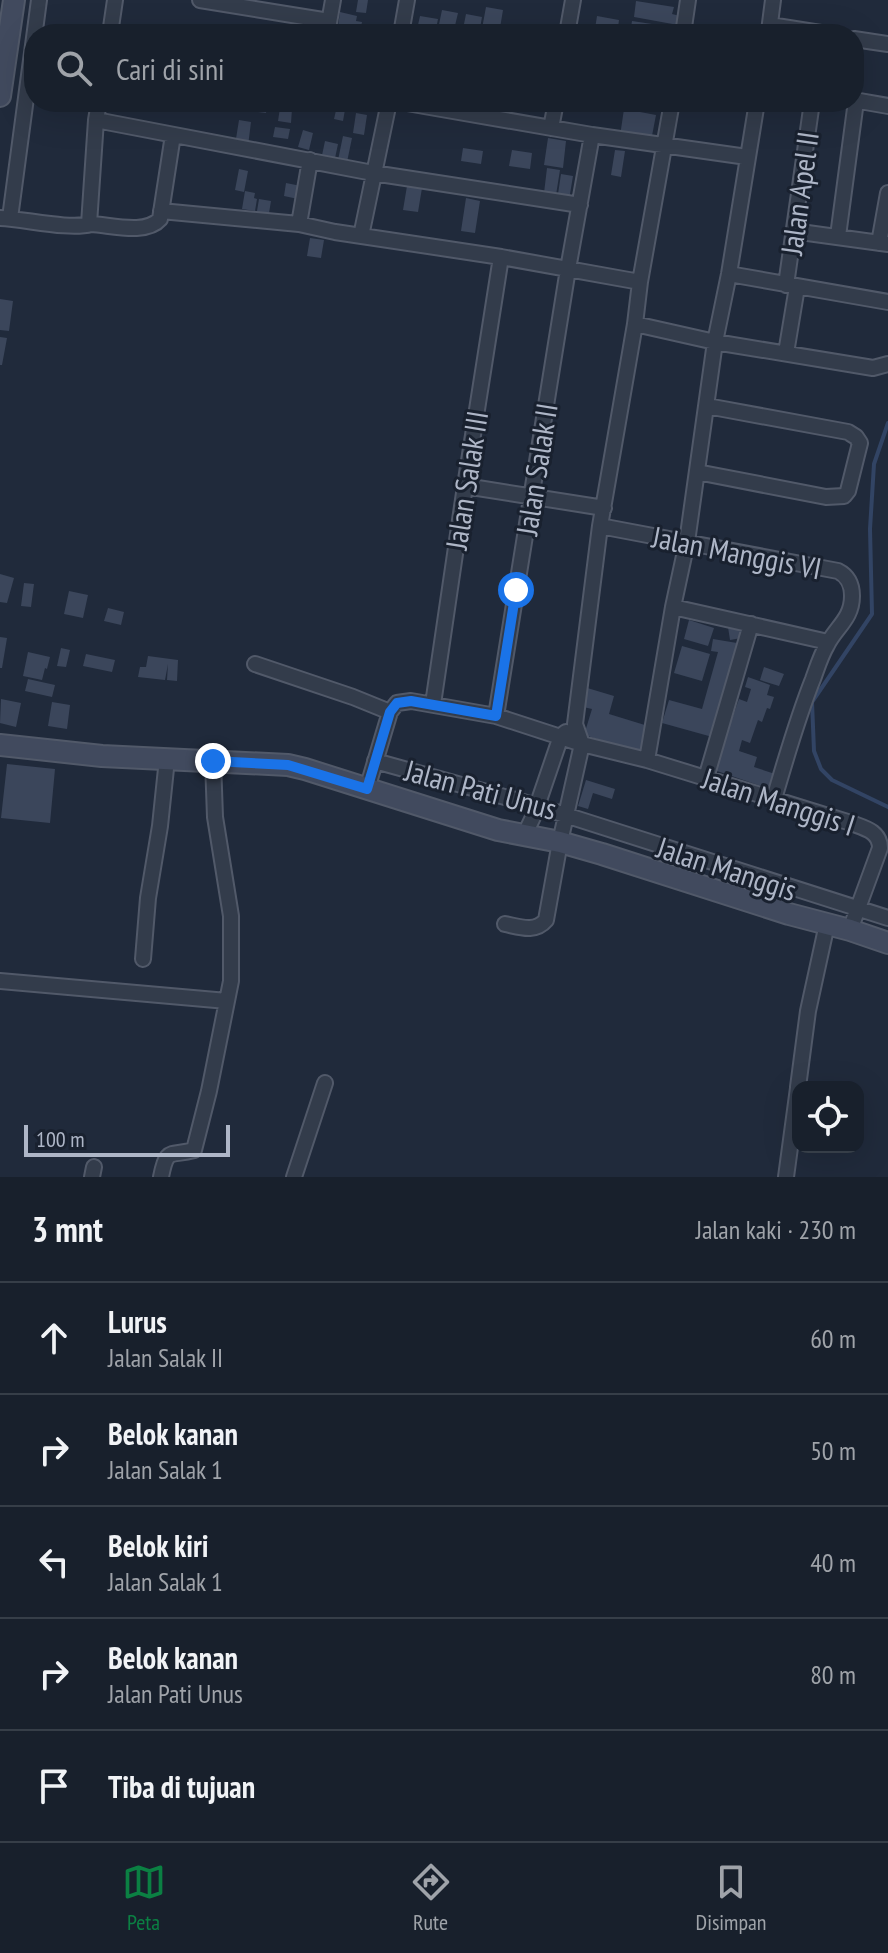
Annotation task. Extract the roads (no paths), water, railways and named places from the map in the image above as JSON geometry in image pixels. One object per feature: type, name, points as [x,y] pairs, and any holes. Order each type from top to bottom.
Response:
[{"type":"main road","points":[[0,96],[14,0]]},
{"type":"main road","name":"Jalan Pati Unus","points":[[0,745],[102,756],[288,765],[371,775],[563,830],[827,924],[854,920],[888,943]]},
{"type":"street","points":[[36,24],[39,0]]},
{"type":"street","points":[[111,24],[115,0]]},
{"type":"street","points":[[200,0],[310,24]]},
{"type":"street","points":[[329,24],[333,0]]},
{"type":"street","points":[[403,24],[407,0]]},
{"type":"street","points":[[569,24],[573,0]]},
{"type":"street","points":[[684,24],[688,0]]},
{"type":"street","points":[[770,24],[773,0]]},
{"type":"street","points":[[8,37],[24,40]]},
{"type":"street","points":[[864,40],[888,44]]},
{"type":"street","points":[[24,99],[5,218],[69,226],[89,224],[147,228],[158,222],[173,135]]},
{"type":"street","points":[[864,102],[888,106]]},
{"type":"street","points":[[89,224],[97,112]]},
{"type":"street","points":[[361,236],[387,112]]},
{"type":"street","points":[[459,112],[747,157]]},
{"type":"street","points":[[551,128],[554,112]]},
{"type":"street","points":[[505,924],[528,929],[542,925],[546,920],[582,744],[575,724],[600,526],[670,112]]},
{"type":"street","points":[[647,760],[687,542],[715,342],[755,112]]},
{"type":"street","name":"Jalan Apel II","points":[[786,353],[793,231],[811,112]]},
{"type":"street","points":[[838,236],[854,112]]},
{"type":"street","points":[[96,120],[373,173],[580,205]]},
{"type":"street","name":"Jalan Salak II","points":[[496,716],[592,135]]},
{"type":"street","points":[[299,224],[310,160]]},
{"type":"street","points":[[793,231],[883,244],[888,193]]},
{"type":"street","points":[[161,211],[299,224],[640,282]]},
{"type":"street","name":"Jalan Salak III","points":[[433,704],[501,257]]},
{"type":"street","points":[[729,274],[888,302]]},
{"type":"street","points":[[635,324],[715,342],[873,368],[888,364]]},
{"type":"street","points":[[697,472],[839,498],[848,491],[860,443],[848,432],[707,406]]},
{"type":"street","points":[[465,486],[604,508]]},
{"type":"street","name":"Jalan Manggis VI","points":[[600,526],[846,575],[852,595],[850,612],[828,642]]},
{"type":"street","points":[[673,607],[828,642],[798,716],[774,799]]},
{"type":"street","points":[[706,778],[751,624]]},
{"type":"street","points":[[255,664],[390,712],[371,775]]},
{"type":"street","name":"Jalan Manggis I","points":[[390,712],[400,701],[411,701],[496,716],[851,823],[877,835],[880,841],[854,920]]},
{"type":"street","points":[[531,820],[561,736],[575,724]]},
{"type":"street","points":[[143,959],[167,759]]},
{"type":"street","points":[[161,1177],[167,1156],[194,1150],[231,981],[231,916],[215,817],[213,761]]},
{"type":"street","name":"Jalan Manggis","points":[[371,775],[531,820],[854,920],[888,918]]},
{"type":"street","points":[[799,1081],[808,1011],[827,924]]},
{"type":"street","points":[[0,981],[227,1001]]},
{"type":"street","points":[[294,1177],[325,1083]]},
{"type":"street","points":[[786,1177],[792,1132]]},
{"type":"waterway","points":[[888,423],[874,464],[870,529],[872,614],[812,702],[814,751],[821,769],[832,780],[888,807]]}]
